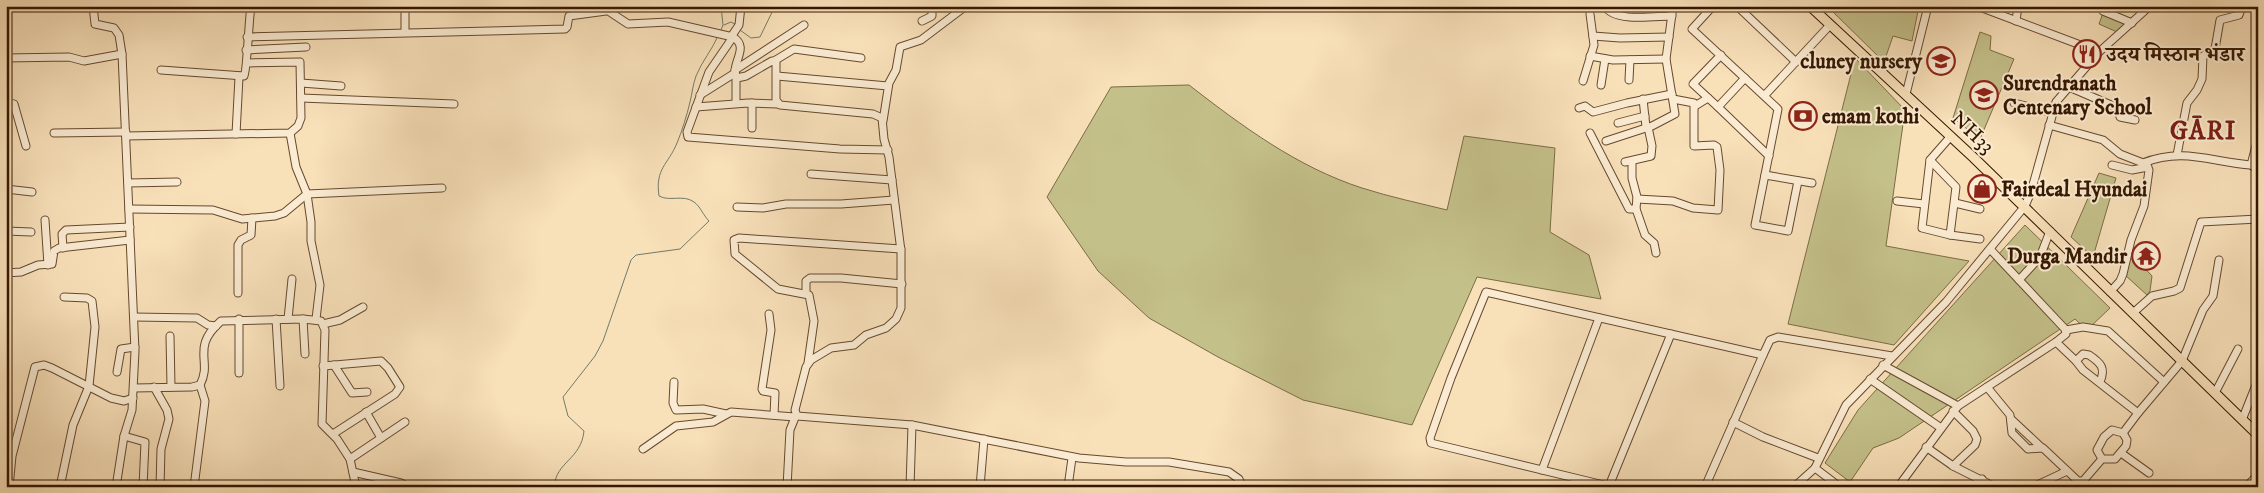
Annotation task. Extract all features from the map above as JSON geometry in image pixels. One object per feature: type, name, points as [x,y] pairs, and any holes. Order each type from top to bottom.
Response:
[{"type":"main road","name":"NH33","points":[[1810,6],[2025,206],[2110,292],[2258,434]]},
{"type":"street","points":[[93,6],[95,24],[112,26],[116,30],[122,54],[126,134],[135,347],[134,388],[116,487]]},
{"type":"street","points":[[161,70],[239,77],[246,74],[250,6]]},
{"type":"street","points":[[405,32],[406,6]]},
{"type":"street","points":[[741,6],[733,33],[710,72],[700,95],[686,133],[689,137],[888,150]]},
{"type":"street","points":[[922,21],[932,16],[932,6]]},
{"type":"street","points":[[808,363],[824,351],[854,345],[866,335],[891,324],[901,308],[901,249],[888,150],[884,139],[882,121],[888,86],[896,70],[901,45],[921,40],[966,6]]},
{"type":"street","points":[[1605,6],[1609,13],[1617,16],[1672,16]]},
{"type":"street","points":[[1606,141],[1647,127],[1675,114],[1666,59],[1672,6]]},
{"type":"street","points":[[1713,6],[1692,28],[1778,108],[1754,225],[1788,231],[1798,181]]},
{"type":"street","points":[[1737,6],[1796,62]]},
{"type":"street","points":[[1906,94],[1928,6]]},
{"type":"street","points":[[1977,6],[2099,52]]},
{"type":"street","points":[[2016,21],[2018,6]]},
{"type":"street","points":[[2106,6],[2103,11],[2132,23]]},
{"type":"street","points":[[1794,487],[1815,468],[1818,458],[1846,405],[1946,302],[2025,206],[2031,192],[2056,102],[2099,52],[2150,6]]},
{"type":"street","points":[[2177,154],[2187,103],[2197,90],[2202,79],[2204,56],[2215,49],[2220,20],[2239,15],[2242,6]]},
{"type":"street","points":[[247,37],[564,29],[567,27],[569,16],[604,9],[628,24],[668,22],[689,29],[733,33],[741,47],[735,73],[736,103]]},
{"type":"street","points":[[1584,81],[1594,45],[1590,14]]},
{"type":"street","points":[[700,95],[735,73],[804,24]]},
{"type":"street","points":[[1766,95],[1830,25]]},
{"type":"street","points":[[1593,36],[1620,38],[1669,37]]},
{"type":"street","points":[[246,50],[306,47]]},
{"type":"street","points":[[735,73],[743,78],[788,51],[796,49],[861,58]]},
{"type":"street","points":[[6,58],[69,57],[84,61],[122,54]]},
{"type":"street","points":[[1721,55],[1693,84],[1769,156]]},
{"type":"street","points":[[1590,56],[1630,60],[1666,59]]},
{"type":"street","points":[[1602,84],[1606,59]]},
{"type":"street","points":[[1629,80],[1630,60]]},
{"type":"street","points":[[54,133],[290,133],[298,126],[301,118],[301,65],[299,61],[247,63]]},
{"type":"street","points":[[774,61],[777,64],[776,100],[778,104]]},
{"type":"street","points":[[777,76],[834,83],[888,86]]},
{"type":"street","points":[[236,134],[239,77]]},
{"type":"street","points":[[1718,107],[1745,78]]},
{"type":"street","points":[[301,83],[341,86]]},
{"type":"street","points":[[2069,87],[2118,108],[2120,117],[2135,120]]},
{"type":"street","points":[[1579,108],[1585,106],[1593,112],[1643,99],[1673,97],[1693,102],[1695,106],[1693,146],[1714,145],[1718,149],[1720,170],[1718,210],[1693,208],[1673,201],[1637,200]]},
{"type":"street","points":[[301,98],[454,104]]},
{"type":"street","points":[[1695,106],[1708,98]]},
{"type":"street","points":[[1643,99],[1652,154],[1628,161],[1637,200],[1636,209],[1644,234],[1654,242],[1656,253]]},
{"type":"street","points":[[6,102],[14,104],[26,146]]},
{"type":"street","points":[[696,107],[736,103],[778,104],[873,114],[880,116],[882,121]]},
{"type":"street","points":[[752,103],[752,128]]},
{"type":"street","points":[[2014,104],[2053,113]]},
{"type":"street","points":[[1618,124],[1645,116]]},
{"type":"street","points":[[2050,125],[2103,140],[2120,154],[2146,165]]},
{"type":"street","points":[[290,133],[296,167],[307,194],[311,222],[311,241],[320,285],[316,319]]},
{"type":"street","points":[[1590,134],[1608,165],[1622,199],[1629,210],[1636,209]]},
{"type":"street","points":[[1951,136],[1930,160],[1924,204],[1923,229],[1980,239]]},
{"type":"street","points":[[2251,165],[2258,138]]},
{"type":"street","points":[[2112,165],[2132,170],[2146,165],[2161,156],[2177,154],[2251,165],[2258,170]]},
{"type":"street","points":[[1930,160],[1955,185],[1955,203],[1950,235]]},
{"type":"street","points":[[2110,292],[2120,281],[2131,240],[2144,206],[2149,180],[2146,165]]},
{"type":"street","points":[[811,174],[892,180]]},
{"type":"street","points":[[1765,175],[1812,183]]},
{"type":"street","points":[[128,184],[177,182]]},
{"type":"street","points":[[129,209],[213,210],[238,218],[252,218],[280,215],[307,194],[442,188]]},
{"type":"street","points":[[6,189],[32,192]]},
{"type":"street","points":[[737,207],[763,208],[786,204],[841,204],[894,200]]},
{"type":"street","points":[[1898,201],[1924,204]]},
{"type":"street","points":[[1955,203],[1980,209]]},
{"type":"street","points":[[238,293],[238,245],[241,240],[251,235],[252,218]]},
{"type":"street","points":[[2133,313],[2152,296],[2180,288],[2202,222],[2258,219]]},
{"type":"street","points":[[45,220],[48,265]]},
{"type":"street","points":[[63,248],[62,234],[66,230],[130,227]]},
{"type":"street","points":[[6,231],[31,232]]},
{"type":"street","points":[[2019,280],[2040,257],[2050,231]]},
{"type":"street","points":[[806,293],[781,290],[774,286],[735,254],[733,247],[735,239],[901,249]]},
{"type":"street","points":[[6,273],[21,272],[38,265],[48,265],[54,261],[54,251],[63,248],[130,240]]},
{"type":"street","points":[[1990,249],[2066,330]]},
{"type":"street","points":[[2123,433],[2182,361],[2203,310],[2213,296],[2219,260]]},
{"type":"street","points":[[787,487],[790,430],[808,363],[814,320],[809,297],[806,293],[806,281],[810,278],[841,278],[902,284]]},
{"type":"street","points":[[288,319],[292,279]]},
{"type":"street","points":[[1671,334],[1611,486],[1431,443],[1431,435],[1451,378],[1486,292],[1599,318],[1671,334],[1763,355]]},
{"type":"street","points":[[60,487],[73,425],[89,386],[95,327],[92,301],[87,298],[64,297]]},
{"type":"street","points":[[323,324],[345,318],[363,307]]},
{"type":"street","points":[[769,314],[771,330],[762,388],[764,391],[775,393],[774,415]]},
{"type":"street","points":[[134,317],[170,320],[190,318],[216,326]]},
{"type":"street","points":[[1542,470],[1599,318]]},
{"type":"street","points":[[194,487],[205,401],[200,385],[203,376],[204,342],[216,326],[222,321],[238,319],[316,319],[323,324]]},
{"type":"street","points":[[238,319],[239,373]]},
{"type":"street","points":[[276,319],[280,386]]},
{"type":"street","points":[[303,319],[305,354]]},
{"type":"street","points":[[323,324],[321,418],[324,428],[333,434],[350,459],[356,487]]},
{"type":"street","points":[[2066,330],[2083,326],[2108,331],[2164,382]]},
{"type":"street","points":[[1898,487],[1956,409],[2056,342],[2066,334],[2066,330]]},
{"type":"street","points":[[170,336],[170,387]]},
{"type":"street","points":[[1705,487],[1770,340],[1778,337],[1892,356]]},
{"type":"street","points":[[2056,342],[2087,374],[2100,382],[2138,413]]},
{"type":"street","points":[[118,372],[121,349],[135,347]]},
{"type":"street","points":[[2215,393],[2238,350]]},
{"type":"street","points":[[2076,361],[2085,354],[2096,360],[2104,370],[2100,382]]},
{"type":"street","points":[[323,366],[381,361],[399,384],[399,390],[333,434]]},
{"type":"street","points":[[9,487],[12,456],[35,367],[44,365],[52,368],[119,401],[133,398]]},
{"type":"street","points":[[334,365],[352,393],[367,392]]},
{"type":"street","points":[[1883,365],[1956,409],[1973,432],[1977,441],[1953,466]]},
{"type":"street","points":[[1870,379],[1941,428]]},
{"type":"street","points":[[2242,420],[2258,380]]},
{"type":"street","points":[[674,382],[673,403],[676,410],[703,409],[726,414],[795,416],[912,425],[1072,458],[1126,462],[1169,462],[1229,472],[1239,478],[1242,487]]},
{"type":"street","points":[[134,388],[192,387],[200,385]]},
{"type":"street","points":[[1987,387],[2012,419],[2010,428],[2012,433],[2028,449],[2041,447],[2078,481],[2083,481],[2102,459],[2115,459],[2121,453],[2127,440],[2123,433],[2112,430],[2104,436],[2097,450],[2102,459]]},
{"type":"street","points":[[154,388],[167,410],[169,419],[161,449],[160,487]]},
{"type":"street","points":[[366,412],[381,438]]},
{"type":"street","points":[[643,449],[676,426],[712,422],[726,414]]},
{"type":"street","points":[[350,459],[405,422]]},
{"type":"street","points":[[1733,422],[1763,437],[1818,458]]},
{"type":"street","points":[[910,487],[912,425]]},
{"type":"street","points":[[124,436],[145,442],[143,487]]},
{"type":"street","points":[[980,487],[984,439]]},
{"type":"street","points":[[1926,447],[1953,466],[1995,487]]},
{"type":"street","points":[[2121,453],[2149,473]]},
{"type":"street","points":[[1068,487],[1072,458]]},
{"type":"street","points":[[1815,468],[1840,487]]},
{"type":"street","points":[[2033,487],[2067,471]]},
{"type":"street","points":[[353,472],[401,483],[408,487]]},
{"type":"street","points":[[2246,487],[2258,475]]},
{"type":"street","points":[[1970,487],[1982,479]]},
{"type":"shaded area","points":[[1827,6],[1919,6],[1912,41],[1893,36],[1884,62]]},
{"type":"shaded area","points":[[2103,13],[2127,23],[2117,32],[2099,24]]},
{"type":"shaded area","points":[[1980,32],[1991,36],[1990,50],[2014,59],[1980,139],[1953,118]]},
{"type":"shaded area","points":[[1855,58],[1905,110],[1886,246],[1969,261],[1894,345],[1788,324]]},
{"type":"shaded area","points":[[1189,85],[1271,144],[1315,169],[1362,188],[1447,210],[1464,136],[1555,148],[1550,232],[1589,255],[1601,299],[1477,277],[1412,425],[1303,400],[1218,357],[1149,318],[1098,271],[1047,197],[1111,87]]},
{"type":"shaded area","points":[[2099,173],[2116,178],[2093,257],[2071,237]]},
{"type":"shaded area","points":[[2025,225],[2110,308],[2087,330],[2075,319],[1899,438],[1873,448],[1850,482],[1825,463],[1858,410]]},
{"type":"shaded area","points":[[2131,253],[2152,276],[2150,291],[2147,295],[2125,275]]},
{"type":"waterway","points":[[721,6],[723,25],[721,30]]},
{"type":"waterway","points":[[740,30],[751,38],[760,37],[775,6]]},
{"type":"waterway","points":[[724,25],[731,22],[737,25]]},
{"type":"waterway","points":[[554,487],[559,471],[574,455],[582,441],[584,431],[568,416],[563,397],[595,356],[603,341],[631,260],[636,255],[680,249],[709,221],[694,202],[681,198],[663,198],[659,196],[658,187],[663,167],[677,143],[683,128],[696,76],[718,36]]},
{"type":"place","name":"उदय मिस्ठान भंडार","points":[[2087,54]]},
{"type":"place","name":"cluney nursery","points":[[1941,61]]},
{"type":"place","name":"Surendranath Centenary School","points":[[1984,95]]},
{"type":"place","name":"emam kothi","points":[[1803,116]]},
{"type":"place","name":"Fairdeal Hyundai","points":[[1982,189]]},
{"type":"place","name":"Durga Mandir","points":[[2146,256]]},
{"type":"district","name":"GĀRI","points":[[2203,130]]}]
